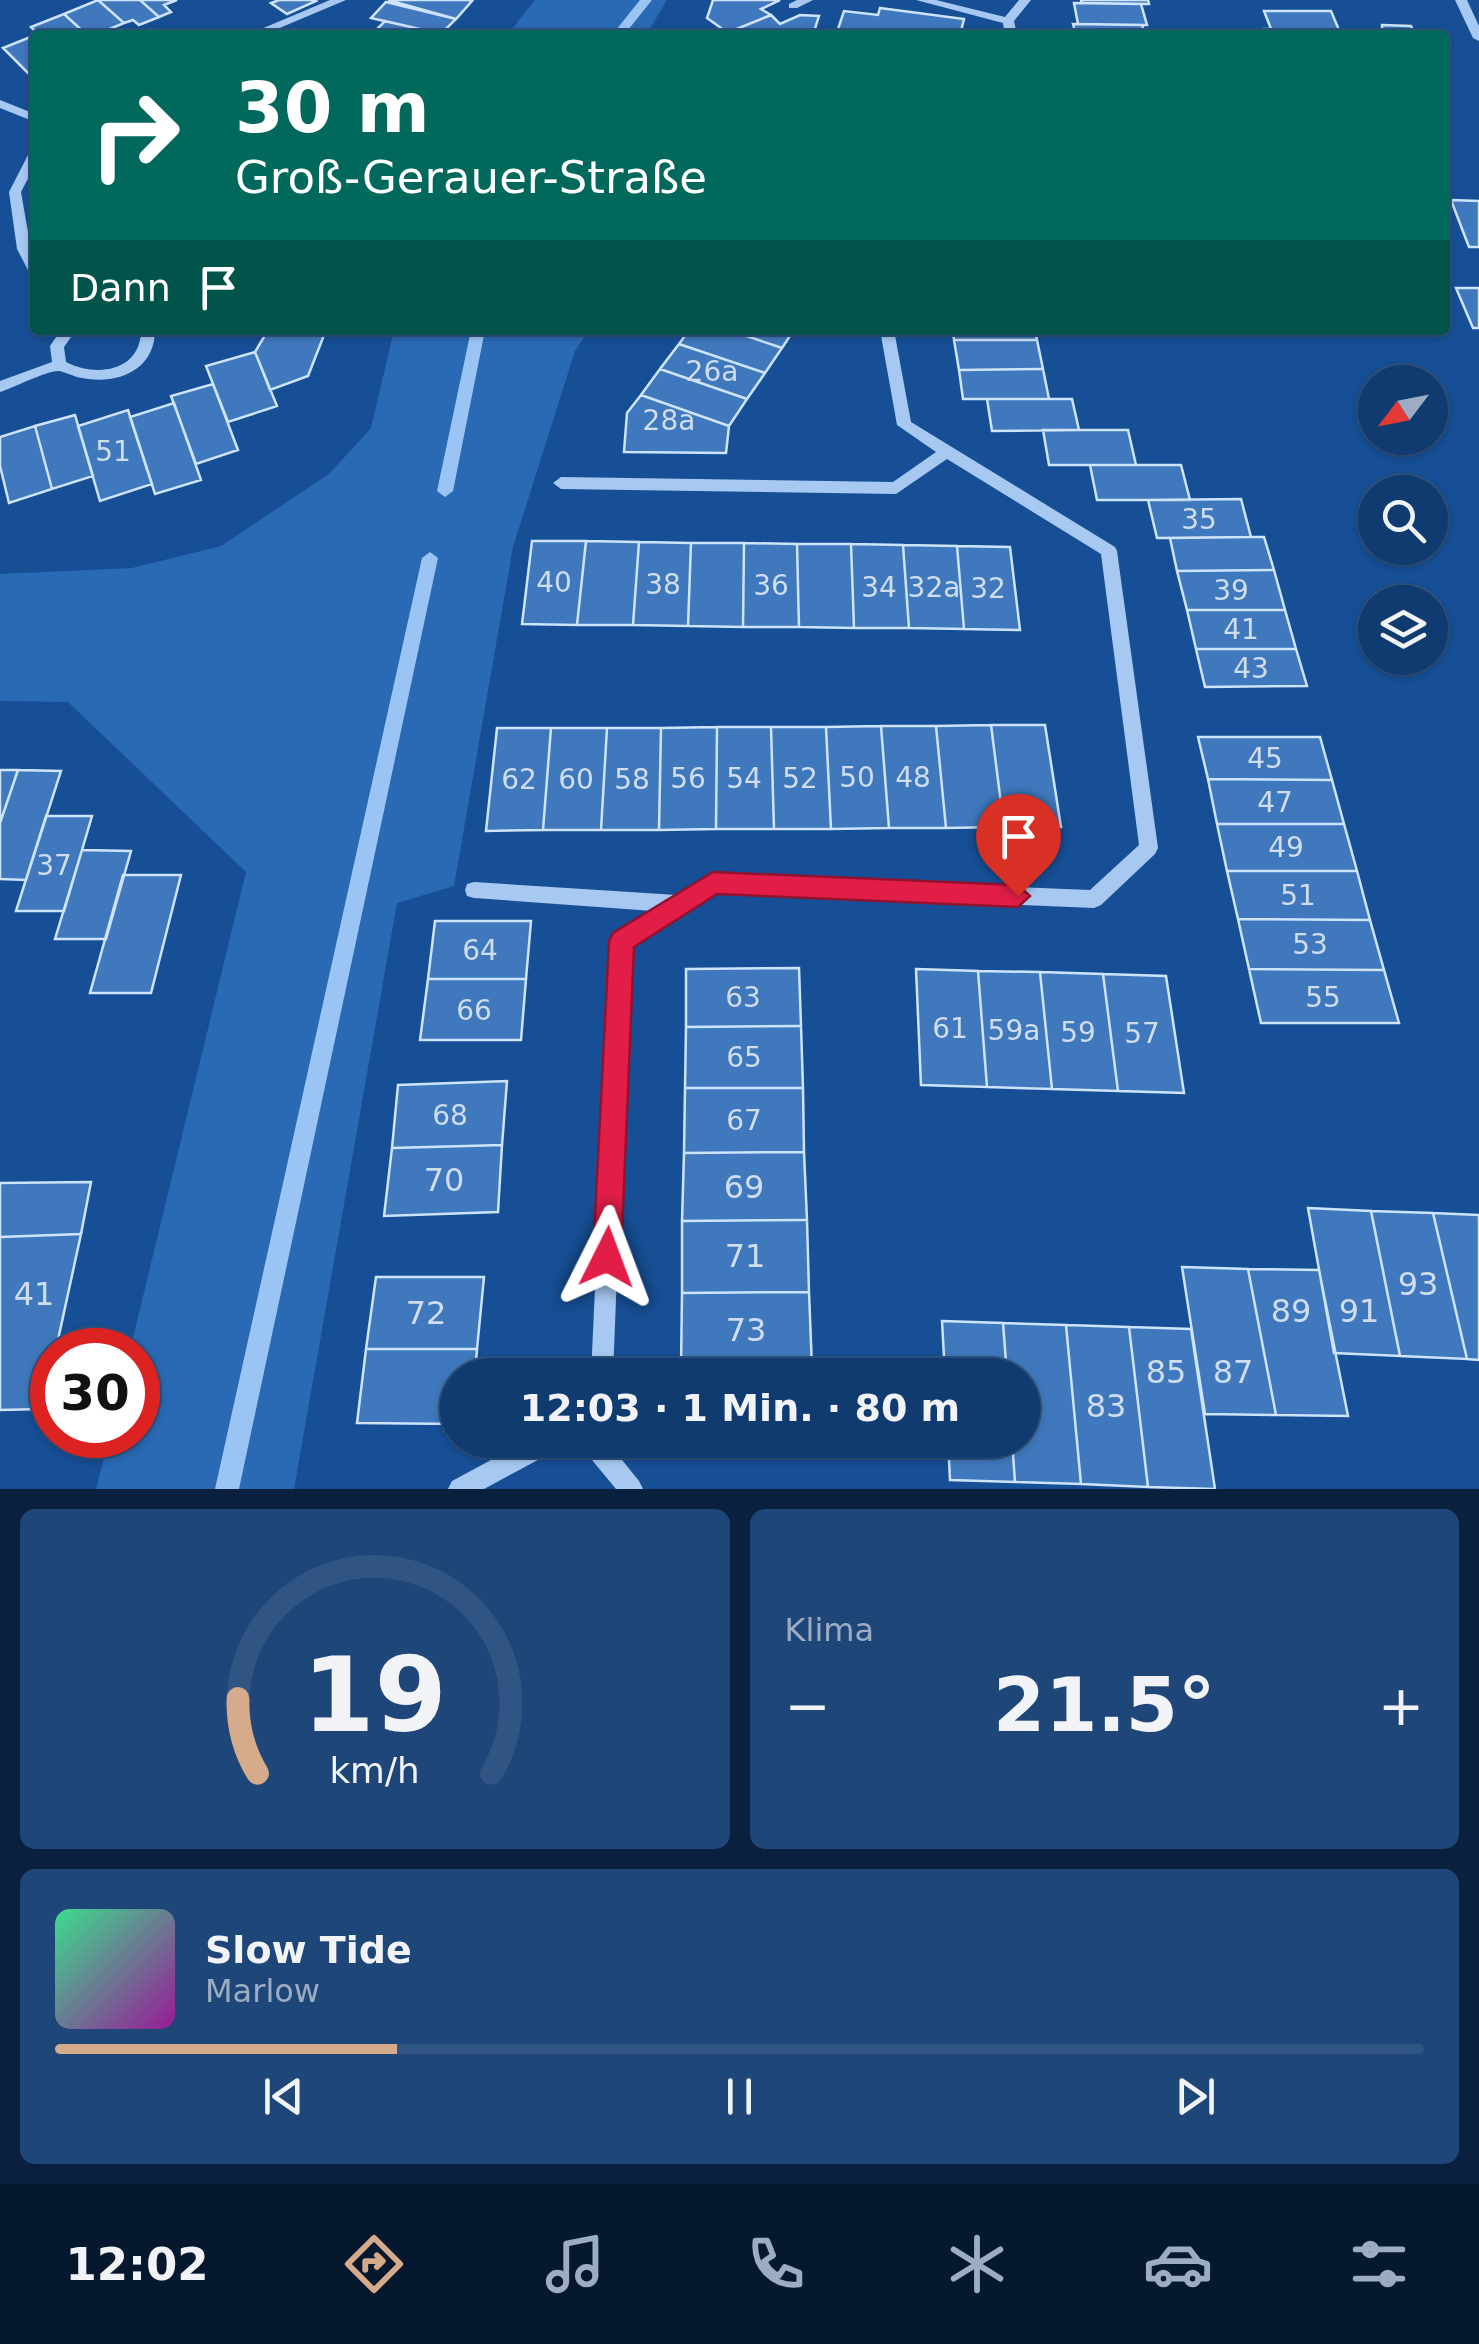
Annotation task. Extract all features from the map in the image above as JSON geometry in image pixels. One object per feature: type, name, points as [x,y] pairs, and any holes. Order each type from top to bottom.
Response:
[{"type":"street","points":[[266,30],[340,0]]},
{"type":"street","points":[[792,6],[807,0]]},
{"type":"street","points":[[922,0],[1008,21]]},
{"type":"street","points":[[1008,21],[1025,0]]},
{"type":"street","points":[[1461,0],[1479,38]]},
{"type":"street","points":[[1008,21],[1010,30]]},
{"type":"street","points":[[0,104],[30,116]]},
{"type":"street","points":[[30,164],[15,192],[24,249],[30,261]]},
{"type":"street","points":[[60,365],[57,346],[65,335]]},
{"type":"street","points":[[0,386],[60,365],[84,376],[117,372],[143,354],[150,344],[149,335]]},
{"type":"street","points":[[603,1358],[622,941],[713,883],[1094,899],[1149,848],[1110,552],[904,424],[889,335]]},
{"type":"street","points":[[561,483],[896,488],[946,452]]},
{"type":"street","points":[[474,890],[680,904]]},
{"type":"street","points":[[460,1489],[518,1458]]},
{"type":"street","points":[[609,1458],[632,1489]]},
{"type":"shaded area","points":[[535,0],[667,0],[649,30],[511,30]]},
{"type":"shaded area","points":[[393,335],[586,335],[575,351],[513,547],[454,886],[397,903],[294,1489],[96,1489],[104,1458],[160,1458],[160,1328],[135,1328],[246,872],[68,702],[0,701],[0,574],[132,568],[221,546],[329,474],[371,428]]},
{"type":"building","points":[[98,0],[140,0],[159,17],[139,25],[133,20],[124,23]]},
{"type":"building","points":[[98,0],[124,23],[107,30],[82,30],[64,14]]},
{"type":"building","points":[[140,0],[177,0],[164,5],[171,12],[159,17]]},
{"type":"building","points":[[388,0],[468,0],[472,1],[456,19]]},
{"type":"building","points":[[713,0],[780,0],[761,9],[771,15],[734,30],[720,30],[707,18]]},
{"type":"building","points":[[1081,0],[1148,0],[1149,4],[1082,3]]},
{"type":"building","points":[[316,1],[287,14],[271,3]]},
{"type":"building","points":[[386,2],[456,19],[445,30],[424,30],[371,18]]},
{"type":"building","points":[[1074,3],[1141,4],[1147,25],[1078,24]]},
{"type":"building","points":[[880,8],[964,19],[961,30],[838,30],[844,11],[878,15]]},
{"type":"building","points":[[1264,11],[1331,11],[1339,30],[1271,29]]},
{"type":"building","points":[[64,14],[82,30],[34,30],[31,27]]},
{"type":"building","points":[[771,15],[780,24],[800,15],[819,16],[815,30],[734,30]]},
{"type":"building","points":[[385,21],[424,30],[376,30]]},
{"type":"building","points":[[1073,24],[1142,25],[1144,30],[1075,30]]},
{"type":"building","points":[[1382,25],[1411,26],[1413,30],[1382,30]]},
{"type":"building","points":[[30,37],[30,75],[3,48]]},
{"type":"building","points":[[1451,200],[1479,201],[1479,247],[1469,247]]},
{"type":"building","points":[[1456,288],[1479,288],[1479,328],[1473,328]]},
{"type":"building","points":[[265,335],[324,335],[308,376],[270,390],[255,352]]},
{"type":"building","points":[[685,335],[744,335],[782,348],[765,373],[679,344]]},
{"type":"building","points":[[744,335],[791,335],[782,348]]},
{"type":"building","points":[[954,335],[1036,335],[1037,340],[954,340]]},
{"type":"building","points":[[954,340],[1037,340],[1043,369],[959,370]]},
{"type":"building","points":[[679,344],[765,373],[747,399],[660,369]]},
{"type":"building","points":[[255,352],[277,406],[228,422],[206,366]]},
{"type":"building","points":[[660,369],[747,399],[729,426],[641,395]]},
{"type":"building","points":[[1043,369],[1049,399],[963,399],[959,370]]},
{"type":"building","points":[[213,384],[238,450],[196,464],[171,396]]},
{"type":"building","points":[[641,395],[729,426],[726,453],[624,452],[627,413]]},
{"type":"building","points":[[987,399],[1072,399],[1079,430],[992,431]]},
{"type":"building","points":[[174,403],[201,480],[155,494],[130,417]]},
{"type":"building","points":[[128,410],[152,484],[100,501],[78,426]]},
{"type":"building","points":[[75,415],[93,476],[52,489],[35,426]]},
{"type":"building","points":[[35,426],[52,489],[9,503],[0,466],[0,437]]},
{"type":"building","points":[[1043,430],[1128,430],[1136,465],[1049,465]]},
{"type":"building","points":[[1090,465],[1181,465],[1190,500],[1097,500]]},
{"type":"building","points":[[1241,499],[1251,537],[1157,538],[1148,500]]},
{"type":"building","points":[[1264,537],[1274,570],[1177,571],[1170,538]]},
{"type":"building","points":[[532,541],[586,541],[577,625],[522,624]]},
{"type":"building","points":[[586,541],[639,542],[633,625],[577,625]]},
{"type":"building","points":[[639,542],[691,543],[688,626],[633,625]]},
{"type":"building","points":[[691,543],[744,543],[743,627],[688,626]]},
{"type":"building","points":[[744,543],[797,544],[799,627],[743,627]]},
{"type":"building","points":[[797,544],[851,544],[854,628],[799,627]]},
{"type":"building","points":[[851,544],[903,545],[909,628],[854,628]]},
{"type":"building","points":[[903,545],[957,546],[964,629],[909,628]]},
{"type":"building","points":[[957,546],[1010,547],[1020,630],[964,629]]},
{"type":"building","points":[[1274,570],[1285,610],[1187,610],[1177,571]]},
{"type":"building","points":[[1187,610],[1285,610],[1296,649],[1196,649]]},
{"type":"building","points":[[1196,649],[1296,649],[1307,686],[1205,687]]},
{"type":"building","points":[[991,725],[1045,725],[1061,827],[1004,827]]},
{"type":"building","points":[[991,725],[1004,827],[946,828],[936,726]]},
{"type":"building","points":[[881,726],[936,726],[946,828],[889,828]]},
{"type":"building","points":[[881,726],[889,828],[831,829],[826,727]]},
{"type":"building","points":[[717,727],[771,727],[774,829],[716,829]]},
{"type":"building","points":[[717,727],[716,829],[659,830],[661,728]]},
{"type":"building","points":[[771,727],[826,727],[831,829],[774,829]]},
{"type":"building","points":[[497,728],[551,728],[543,830],[486,831]]},
{"type":"building","points":[[551,728],[607,728],[601,830],[543,830]]},
{"type":"building","points":[[607,728],[661,728],[659,830],[601,830]]},
{"type":"building","points":[[1198,737],[1320,737],[1332,780],[1208,779]]},
{"type":"building","points":[[0,770],[18,770],[0,823]]},
{"type":"building","points":[[18,770],[61,771],[26,880],[0,879],[0,823]]},
{"type":"building","points":[[1208,779],[1332,780],[1344,824],[1217,824]]},
{"type":"building","points":[[46,816],[92,816],[64,911],[16,911]]},
{"type":"building","points":[[1217,824],[1344,824],[1357,871],[1227,871]]},
{"type":"building","points":[[82,850],[131,851],[106,939],[55,939]]},
{"type":"building","points":[[1227,871],[1357,871],[1370,920],[1238,919]]},
{"type":"building","points":[[123,875],[181,875],[151,993],[90,993]]},
{"type":"building","points":[[1238,919],[1370,920],[1384,970],[1249,969]]},
{"type":"building","points":[[435,921],[531,921],[526,979],[428,979]]},
{"type":"building","points":[[799,968],[801,1026],[686,1027],[686,969]]},
{"type":"building","points":[[916,969],[978,971],[987,1087],[921,1085]]},
{"type":"building","points":[[1249,969],[1384,970],[1399,1023],[1261,1023]]},
{"type":"building","points":[[978,971],[1040,972],[1052,1089],[987,1087]]},
{"type":"building","points":[[1040,972],[1103,974],[1118,1091],[1052,1089]]},
{"type":"building","points":[[1103,974],[1166,976],[1184,1093],[1118,1091]]},
{"type":"building","points":[[428,979],[526,979],[521,1040],[420,1040]]},
{"type":"building","points":[[801,1026],[803,1088],[685,1088],[686,1027]]},
{"type":"building","points":[[507,1081],[502,1145],[392,1148],[398,1085]]},
{"type":"building","points":[[685,1088],[803,1088],[804,1152],[684,1153]]},
{"type":"building","points":[[502,1145],[498,1212],[384,1216],[392,1148]]},
{"type":"building","points":[[804,1152],[807,1220],[682,1221],[684,1153]]},
{"type":"building","points":[[91,1182],[81,1234],[0,1237],[0,1183]]},
{"type":"building","points":[[1308,1208],[1371,1211],[1400,1356],[1334,1353]]},
{"type":"building","points":[[1371,1211],[1433,1213],[1467,1359],[1400,1356]]},
{"type":"building","points":[[1433,1213],[1479,1215],[1479,1360],[1467,1359]]},
{"type":"building","points":[[807,1220],[809,1292],[682,1293],[682,1221]]},
{"type":"building","points":[[81,1234],[61,1328],[30,1328],[30,1409],[0,1410],[0,1237]]},
{"type":"building","points":[[1182,1267],[1248,1269],[1276,1415],[1205,1414]]},
{"type":"building","points":[[1248,1269],[1319,1270],[1348,1416],[1276,1415]]},
{"type":"building","points":[[376,1277],[484,1277],[477,1349],[366,1349]]},
{"type":"building","points":[[809,1292],[812,1358],[681,1358],[682,1293]]},
{"type":"building","points":[[942,1321],[1003,1323],[1006,1358],[944,1358]]},
{"type":"building","points":[[1003,1323],[1066,1325],[1081,1484],[1015,1482],[1013,1458],[1040,1458],[1040,1358],[1006,1358]]},
{"type":"building","points":[[1066,1325],[1129,1327],[1148,1487],[1081,1484]]},
{"type":"building","points":[[1129,1327],[1191,1329],[1215,1489],[1148,1487]]},
{"type":"building","points":[[366,1349],[477,1349],[476,1358],[440,1358],[440,1424],[357,1423]]},
{"type":"building","points":[[949,1458],[1013,1458],[1015,1482],[950,1480]]},
{"type":"waterway","points":[[622,30],[646,0]]},
{"type":"waterway","points":[[445,491],[477,335]]},
{"type":"waterway","points":[[227,1489],[430,558]]},
{"type":"route","points":[[607,1257],[622,941],[713,883],[1018,896]]}]
